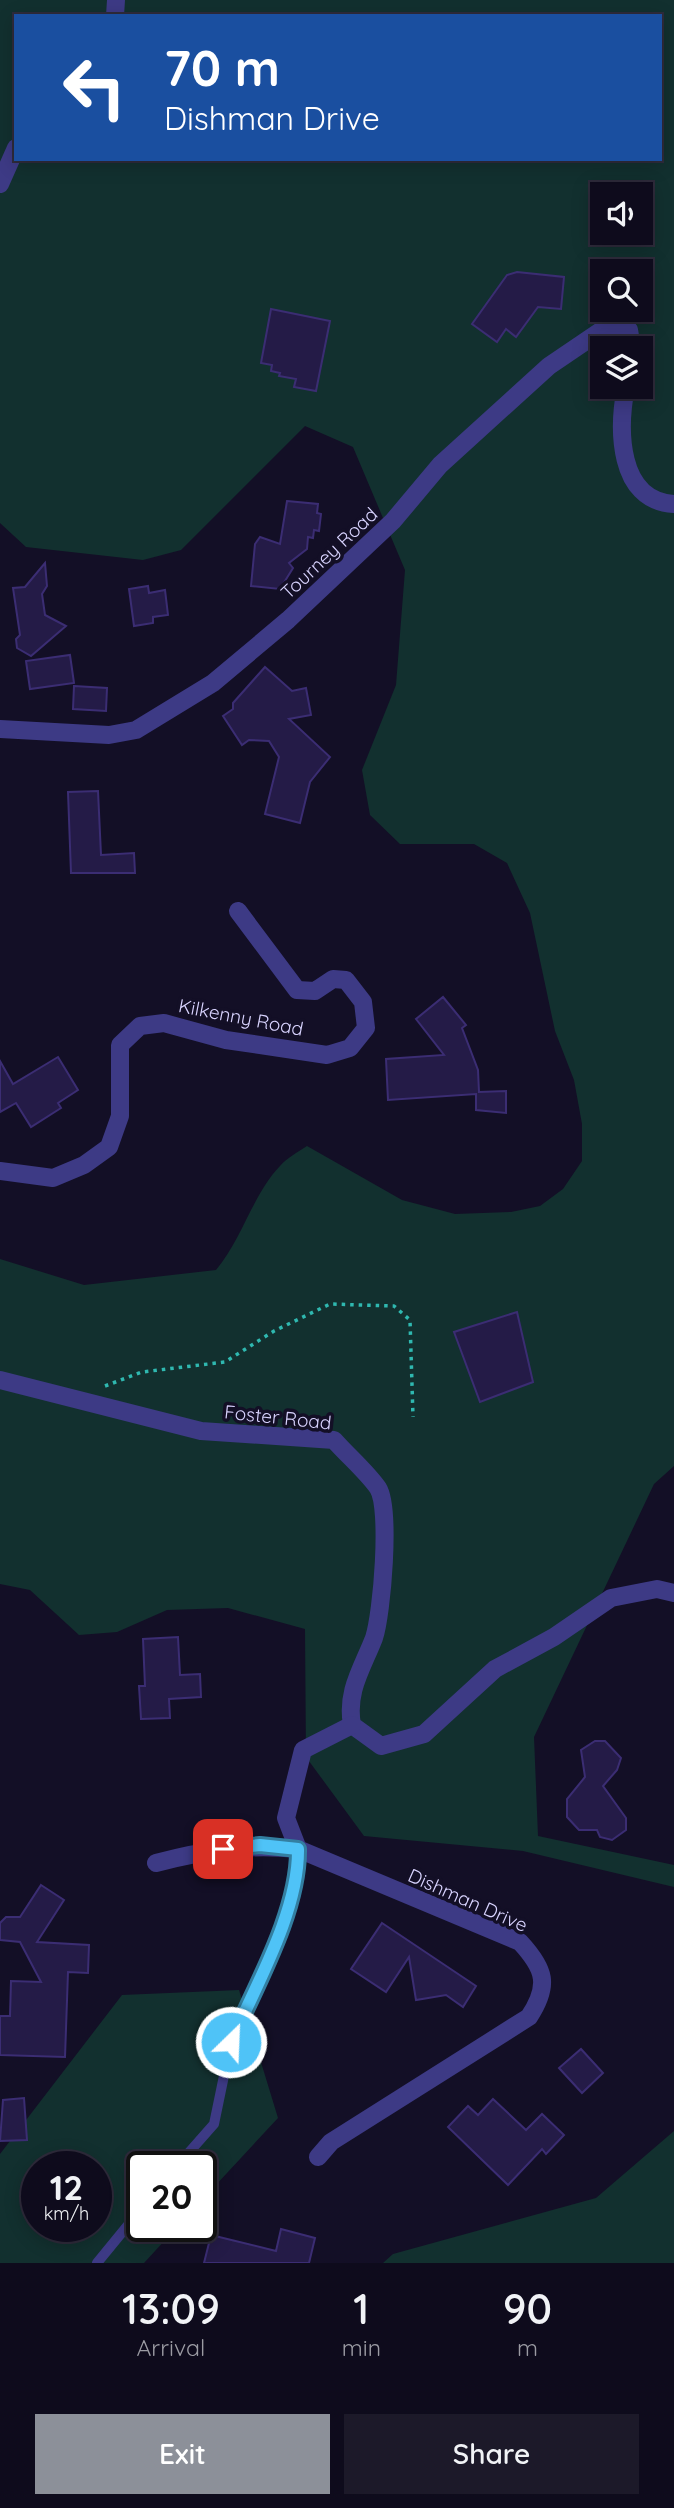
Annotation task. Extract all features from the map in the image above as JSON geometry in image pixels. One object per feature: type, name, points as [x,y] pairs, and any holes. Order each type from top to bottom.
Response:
[{"type":"street","points":[[0,184],[14,152]]},
{"type":"street","name":"Tourney Road","points":[[593,336],[608,326],[629,330],[630,336]]},
{"type":"street","name":"Tourney Road","points":[[0,729],[109,735],[136,730],[160,718],[213,683],[288,620],[393,521],[440,465],[549,366],[590,338]]},
{"type":"street","points":[[624,399],[621,412],[624,463],[637,487],[660,503],[674,504]]},
{"type":"street","name":"Kilkenny Road","points":[[0,1171],[53,1178],[84,1165],[109,1147],[120,1116],[121,1045],[141,1026],[164,1023],[226,1040],[327,1055],[350,1048],[366,1028],[363,1002],[346,980],[333,979],[315,991],[297,990],[238,911]]},
{"type":"street","name":"Foster Road","points":[[0,1380],[201,1431],[334,1440],[380,1491],[385,1550],[382,1604],[374,1637],[354,1682],[348,1706],[352,1725]]},
{"type":"street","points":[[298,1849],[286,1818],[303,1750],[352,1725],[381,1746],[424,1734],[495,1669],[554,1637],[611,1598],[657,1589],[674,1593]]},
{"type":"street","name":"Dishman Drive","points":[[156,1863],[205,1850],[260,1845],[298,1849],[520,1942],[537,1960],[543,1980],[542,1997],[522,2023],[331,2142],[318,2157]]},
{"type":"lane","points":[[190,2151],[214,2124],[231,2042],[272,1950],[299,1874],[298,1849]]},
{"type":"lane","points":[[97,2263],[126,2228]]},
{"type":"path","points":[[74,1398],[142,1372],[225,1362],[274,1331],[330,1304],[394,1306],[410,1320],[413,1417]]},
{"type":"green space","points":[[0,0],[674,0],[674,1466],[654,1484],[534,1737],[538,1836],[674,1865],[674,1887],[523,1851],[364,1836],[306,1757],[305,1629],[228,1608],[167,1610],[117,1632],[79,1635],[30,1590],[0,1584],[0,1259],[84,1285],[216,1270],[271,1177],[286,1160],[307,1146],[402,1200],[455,1214],[511,1212],[540,1206],[563,1189],[582,1161],[582,1124],[574,1080],[555,1031],[530,913],[507,863],[474,844],[400,844],[370,815],[362,770],[396,685],[405,570],[353,447],[305,426],[181,550],[143,560],[26,547],[0,523]]},
{"type":"green space","points":[[239,1990],[278,2118],[217,2184],[217,2151],[126,2151],[126,2242],[163,2242],[144,2263],[0,2263],[0,2154],[122,1995]]},
{"type":"green space","points":[[674,2131],[674,2263],[383,2263],[393,2254],[596,2198]]},
{"type":"building","points":[[517,272],[564,277],[561,309],[538,307],[516,337],[506,329],[497,342],[472,324],[507,275]]},
{"type":"building","points":[[271,309],[330,321],[316,391],[294,387],[296,379],[279,376],[280,373],[271,371],[272,365],[261,363]]},
{"type":"building","points":[[287,501],[318,504],[317,513],[321,514],[319,531],[314,530],[313,538],[308,537],[307,549],[289,563],[293,568],[280,589],[251,586],[255,544],[260,537],[280,544]]},
{"type":"building","points":[[45,563],[47,586],[42,594],[45,615],[66,626],[31,656],[17,648],[16,639],[20,635],[13,588],[25,587]]},
{"type":"building","points":[[148,586],[149,593],[165,590],[168,615],[153,617],[153,623],[134,626],[129,589]]},
{"type":"building","points":[[70,655],[74,683],[30,689],[26,661]]},
{"type":"building","points":[[265,667],[292,691],[306,688],[311,715],[289,719],[330,757],[310,782],[300,823],[265,814],[279,757],[269,741],[249,740],[242,745],[223,716],[233,709],[233,703]]},
{"type":"building","points":[[74,686],[107,688],[106,711],[73,709]]},
{"type":"building","points":[[98,791],[101,855],[134,853],[135,873],[71,873],[68,792]]},
{"type":"building","points":[[443,997],[466,1025],[462,1028],[478,1070],[479,1092],[506,1091],[506,1113],[476,1110],[476,1094],[388,1100],[386,1059],[444,1055],[416,1019]]},
{"type":"building","points":[[58,1057],[78,1090],[58,1103],[61,1108],[31,1127],[16,1103],[0,1112],[0,1061],[13,1084]]},
{"type":"building","points":[[517,1312],[533,1382],[480,1402],[454,1332]]},
{"type":"building","points":[[178,1637],[180,1675],[200,1674],[201,1697],[169,1699],[170,1718],[141,1719],[139,1686],[145,1686],[143,1639]]},
{"type":"building","points":[[595,1741],[605,1741],[621,1758],[617,1770],[603,1786],[626,1818],[626,1830],[612,1840],[600,1837],[597,1830],[579,1830],[567,1817],[567,1799],[585,1777],[581,1750]]},
{"type":"building","points":[[41,1885],[64,1900],[37,1942],[89,1945],[88,1973],[68,1972],[65,2057],[0,2055],[0,2016],[10,2016],[11,1981],[41,1982],[20,1942],[0,1940],[0,1923],[6,1917],[20,1917]]},
{"type":"building","points":[[382,1923],[476,1986],[463,2007],[446,1995],[416,2000],[409,1957],[386,1992],[351,1969]]},
{"type":"building","points":[[581,2049],[603,2073],[582,2093],[559,2068]]},
{"type":"building","points":[[24,2098],[27,2140],[0,2141],[3,2100]]},
{"type":"building","points":[[493,2099],[526,2130],[542,2114],[564,2135],[546,2154],[542,2149],[508,2185],[448,2127],[468,2106],[478,2115]]},
{"type":"building","points":[[281,2229],[315,2238],[309,2263],[204,2263],[209,2242],[217,2242],[217,2236],[276,2251]]},
{"type":"route","points":[[223,1849],[260,1845],[298,1849],[299,1874],[272,1950],[231,2042]]}]
